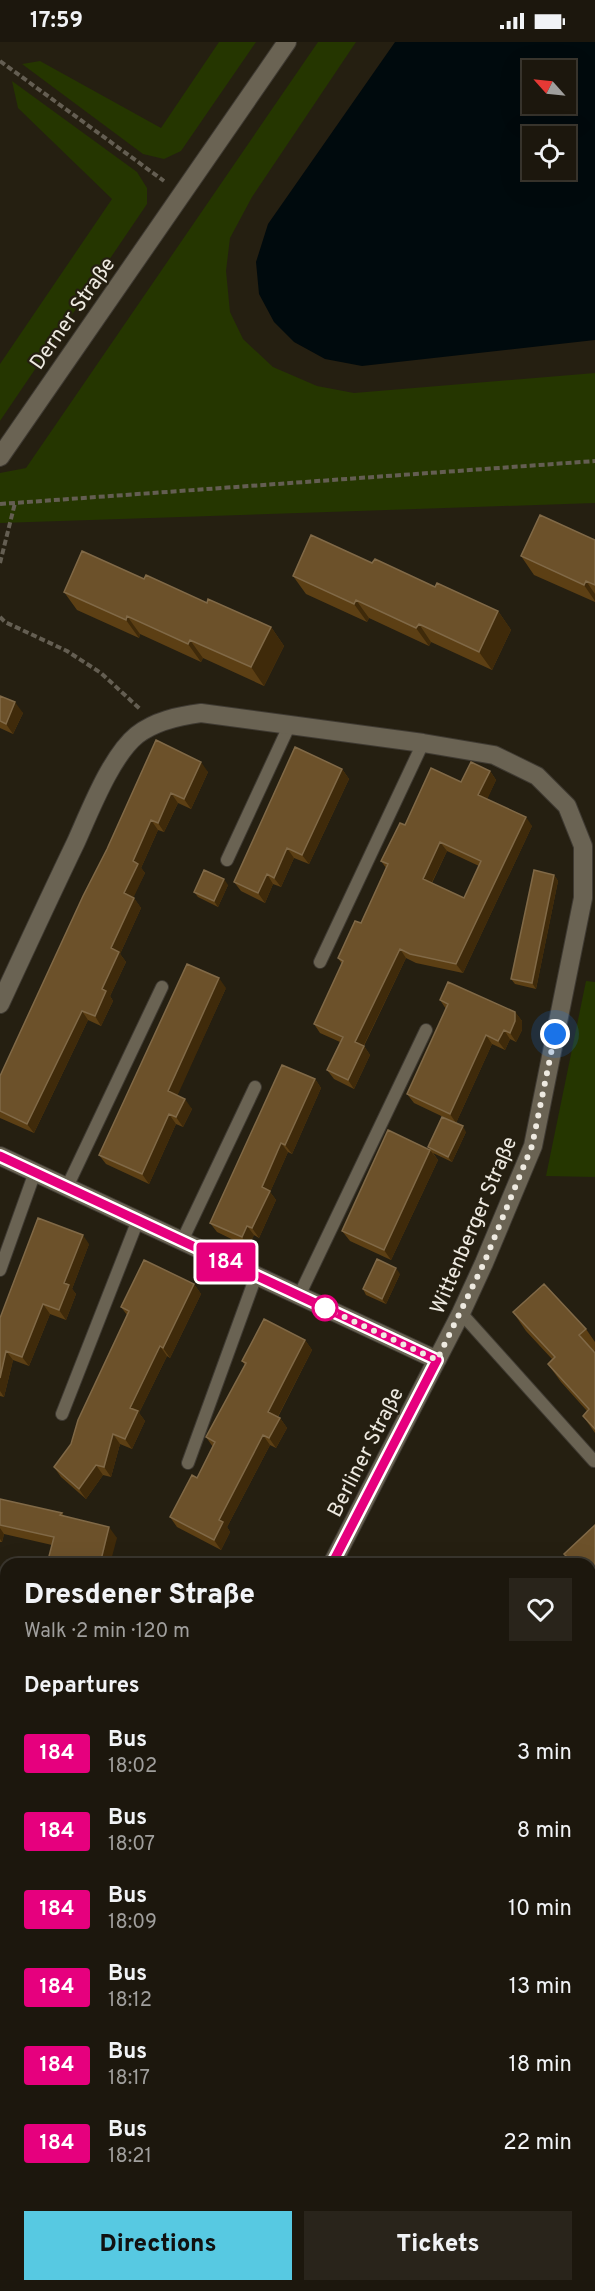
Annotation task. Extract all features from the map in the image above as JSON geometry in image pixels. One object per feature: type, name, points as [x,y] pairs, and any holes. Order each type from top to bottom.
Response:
[{"type":"street","name":"Derner Straße","points":[[4,451],[287,42]]},
{"type":"street","name":"Wittenberger Straße","points":[[0,1005],[96,797],[122,749],[137,735],[156,724],[177,717],[201,713],[290,724],[495,755],[537,776],[567,806],[583,846],[583,898],[532,1146],[484,1263],[437,1360]]},
{"type":"street","points":[[0,1156],[437,1360]]},
{"type":"street","name":"Berliner Straße","points":[[335,1558],[437,1360]]},
{"type":"lane","points":[[227,860],[290,724]]},
{"type":"lane","points":[[320,962],[423,743]]},
{"type":"lane","points":[[67,1187],[162,987]]},
{"type":"lane","points":[[299,1296],[426,1030]]},
{"type":"lane","points":[[182,1241],[255,1087]]},
{"type":"lane","points":[[0,1270],[35,1172]]},
{"type":"lane","points":[[62,1414],[138,1220]]},
{"type":"lane","points":[[188,1463],[256,1276]]},
{"type":"lane","points":[[461,1313],[594,1461]]},
{"type":"path","points":[[0,61],[182,194]]},
{"type":"path","points":[[0,504],[595,461]]},
{"type":"path","points":[[0,563],[15,503]]},
{"type":"path","points":[[0,617],[4,622],[67,651],[101,673],[156,724]]},
{"type":"green space","points":[[219,42],[256,42],[181,151],[164,159],[143,154],[22,64],[40,61],[161,128]]},
{"type":"green space","points":[[318,42],[356,42],[252,197],[230,238],[226,271],[230,312],[243,339],[273,367],[317,386],[354,393],[595,373],[595,503],[0,523],[0,473],[26,468]]},
{"type":"green space","points":[[12,81],[137,172],[147,188],[147,204],[0,421],[0,364],[112,199],[18,108]]},
{"type":"green space","points":[[586,981],[595,982],[595,1177],[546,1176]]},
{"type":"shaded area","points":[[395,42],[595,42],[595,340],[362,366],[325,359],[294,342],[274,322],[259,294],[256,262],[268,224]]},
{"type":"building","points":[[540,515],[595,540],[595,585],[586,581],[584,585],[521,556]]},
{"type":"building","points":[[311,535],[372,563],[375,559],[435,587],[437,583],[498,611],[479,652],[419,624],[416,628],[356,600],[354,604],[293,576]]},
{"type":"building","points":[[82,551],[144,579],[146,575],[207,603],[208,599],[271,627],[251,667],[190,640],[188,644],[127,616],[126,620],[64,592]]},
{"type":"building","points":[[0,696],[15,702],[6,724],[0,721]]},
{"type":"building","points":[[156,740],[201,762],[184,799],[171,793],[158,823],[151,820],[133,861],[138,864],[124,893],[134,898],[111,948],[119,952],[102,989],[106,991],[95,1016],[82,1011],[27,1124],[0,1111],[0,1076]]},
{"type":"building","points":[[295,747],[342,769],[302,855],[287,848],[274,878],[267,874],[258,893],[234,882]]},
{"type":"building","points":[[471,762],[490,771],[478,795],[526,817],[456,964],[410,954],[400,949],[355,1042],[364,1046],[348,1080],[327,1070],[343,1037],[314,1024],[343,961],[338,958],[355,921],[361,923],[388,864],[381,861],[400,823],[405,825],[431,768],[461,782]],"holes":[[[440,842],[481,861],[464,898],[423,879]]]},
{"type":"building","points":[[204,870],[224,879],[214,901],[194,892]]},
{"type":"building","points":[[534,870],[554,875],[532,983],[511,979]]},
{"type":"building","points":[[187,964],[219,978],[168,1091],[185,1099],[176,1117],[169,1114],[142,1174],[99,1155]]},
{"type":"building","points":[[448,982],[515,1012],[515,1021],[510,1033],[504,1030],[498,1041],[486,1035],[450,1114],[407,1094],[448,1004],[440,1000]]},
{"type":"building","points":[[282,1065],[315,1079],[285,1145],[281,1143],[262,1187],[270,1191],[252,1228],[247,1226],[242,1237],[210,1223]]},
{"type":"building","points":[[442,1117],[463,1126],[448,1157],[428,1147]]},
{"type":"building","points":[[388,1130],[430,1150],[384,1250],[342,1231]]},
{"type":"building","points":[[38,1218],[83,1235],[64,1283],[69,1285],[59,1310],[43,1304],[22,1357],[6,1351],[0,1378],[0,1318]]},
{"type":"building","points":[[377,1259],[396,1268],[382,1299],[363,1289]]},
{"type":"building","points":[[144,1260],[194,1284],[163,1348],[160,1346],[130,1408],[138,1411],[125,1439],[113,1434],[104,1467],[96,1465],[79,1489],[54,1467],[71,1444],[78,1420],[129,1311],[121,1307]]},
{"type":"building","points":[[544,1284],[586,1329],[579,1335],[595,1353],[595,1429],[583,1416],[589,1409],[548,1364],[555,1357],[513,1312]]},
{"type":"building","points":[[264,1319],[305,1340],[268,1412],[280,1418],[269,1438],[263,1435],[219,1520],[223,1522],[214,1540],[170,1517],[192,1475],[197,1478],[215,1442],[206,1437],[246,1363],[242,1361]]},
{"type":"building","points":[[0,1499],[62,1513],[60,1515],[109,1527],[101,1558],[49,1558],[54,1537],[0,1525]]},
{"type":"building","points":[[595,1525],[595,1558],[568,1558],[564,1554]]},
{"type":"bus line","name":"184","points":[[0,1156],[437,1360],[335,1558]]},
{"type":"route","points":[[325,1308],[437,1360],[484,1263],[532,1146],[555,1034]]}]
